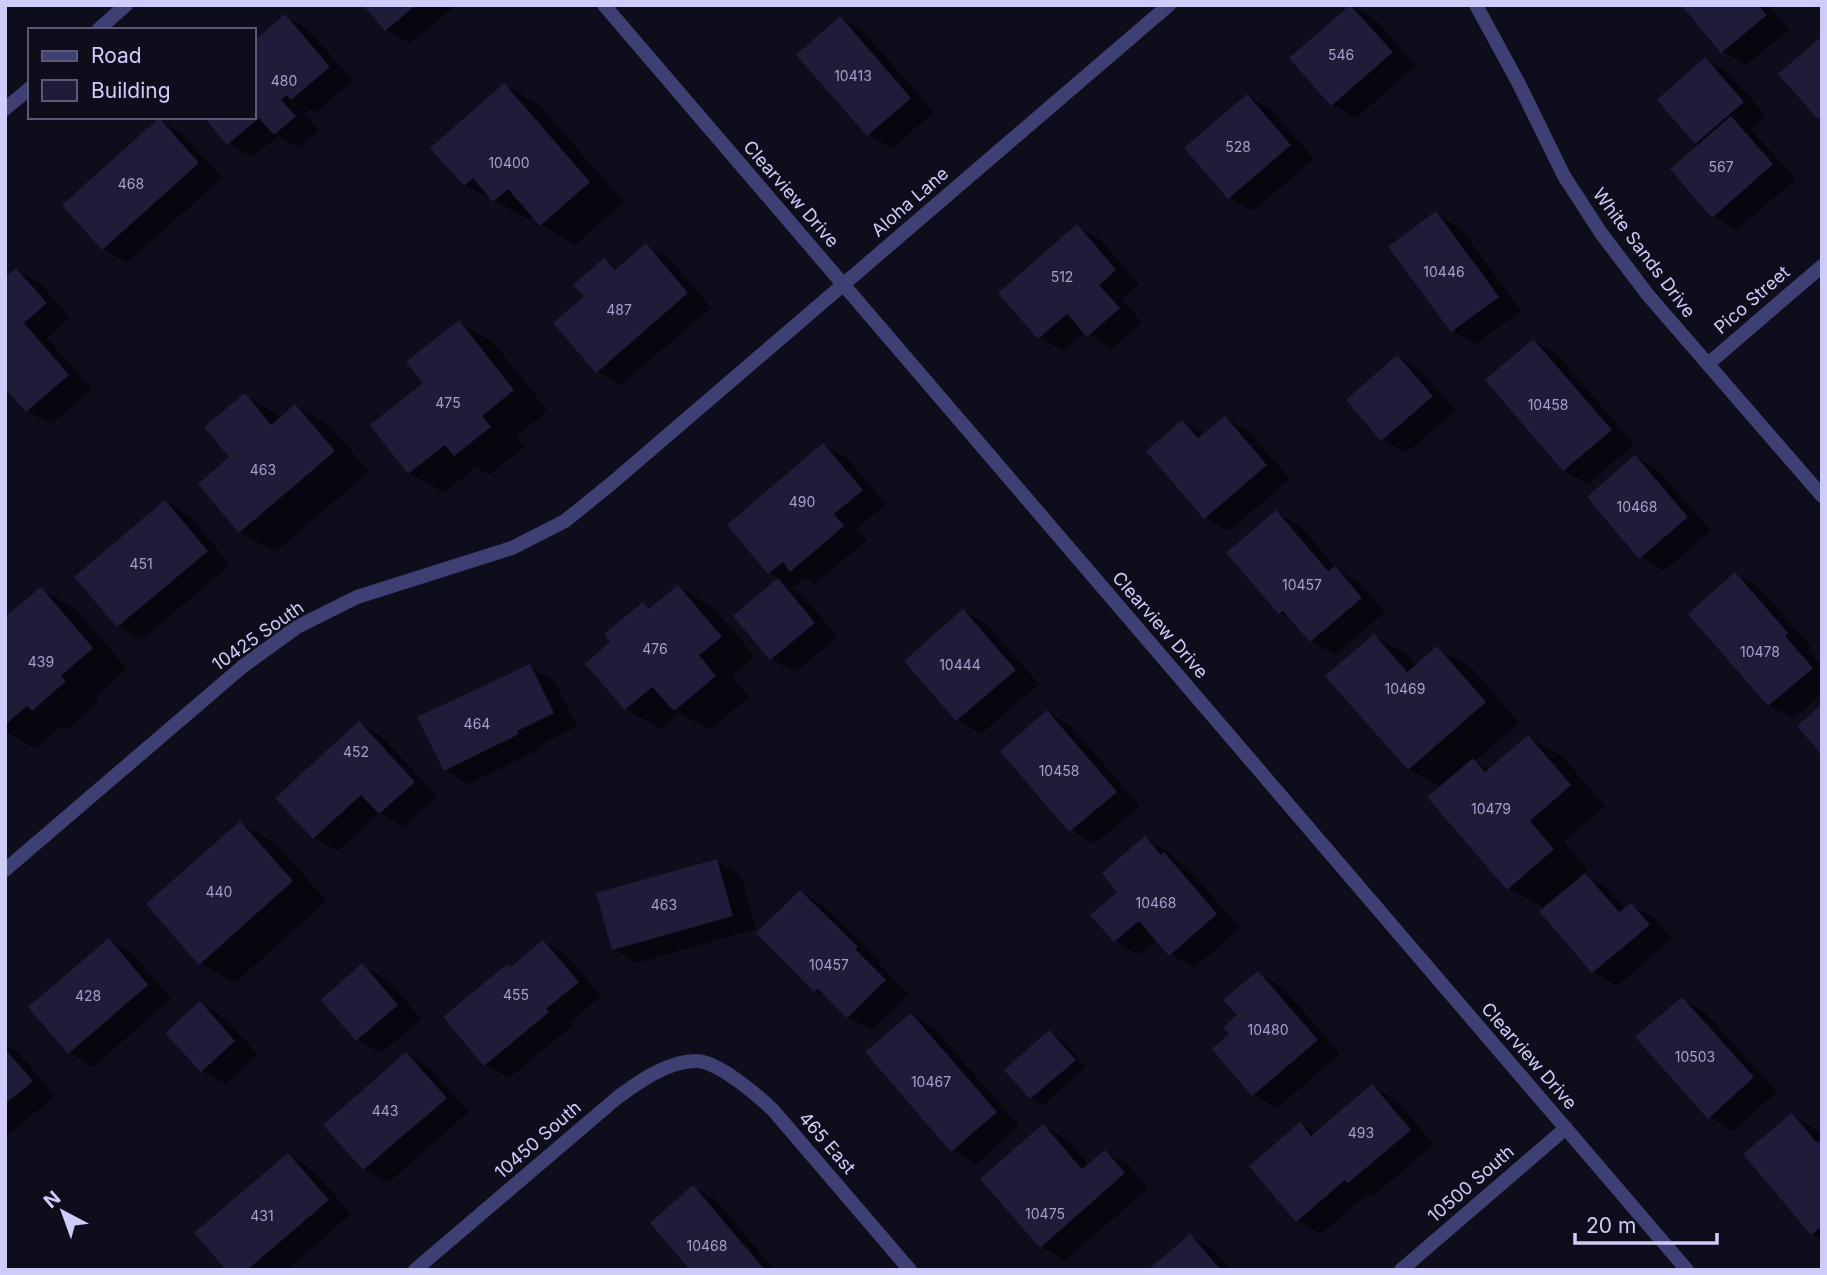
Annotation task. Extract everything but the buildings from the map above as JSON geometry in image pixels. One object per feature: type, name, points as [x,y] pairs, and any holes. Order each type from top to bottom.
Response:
[{"type":"street","points":[[100,28],[126,5]]},
{"type":"street","name":"Clearview Drive","points":[[604,5],[1687,1270]]},
{"type":"street","name":"Aloha Lane","points":[[612,484],[1169,5]]},
{"type":"street","name":"White Sands Drive","points":[[1476,5],[1564,176],[1601,233],[1648,296],[1822,496]]},
{"type":"street","points":[[5,109],[28,90]]},
{"type":"street","name":"Pico Street","points":[[1708,364],[1822,266]]},
{"type":"street","name":"10425 South","points":[[5,870],[242,667],[297,627],[357,597],[512,548],[565,521],[612,484]]},
{"type":"street","name":"10450 South","points":[[415,1270],[618,1097],[643,1079],[671,1066],[698,1060]]},
{"type":"street","name":"465 East","points":[[698,1060],[742,1083],[773,1110],[910,1270]]},
{"type":"street","name":"10500 South","points":[[1401,1270],[1566,1128]]}]
